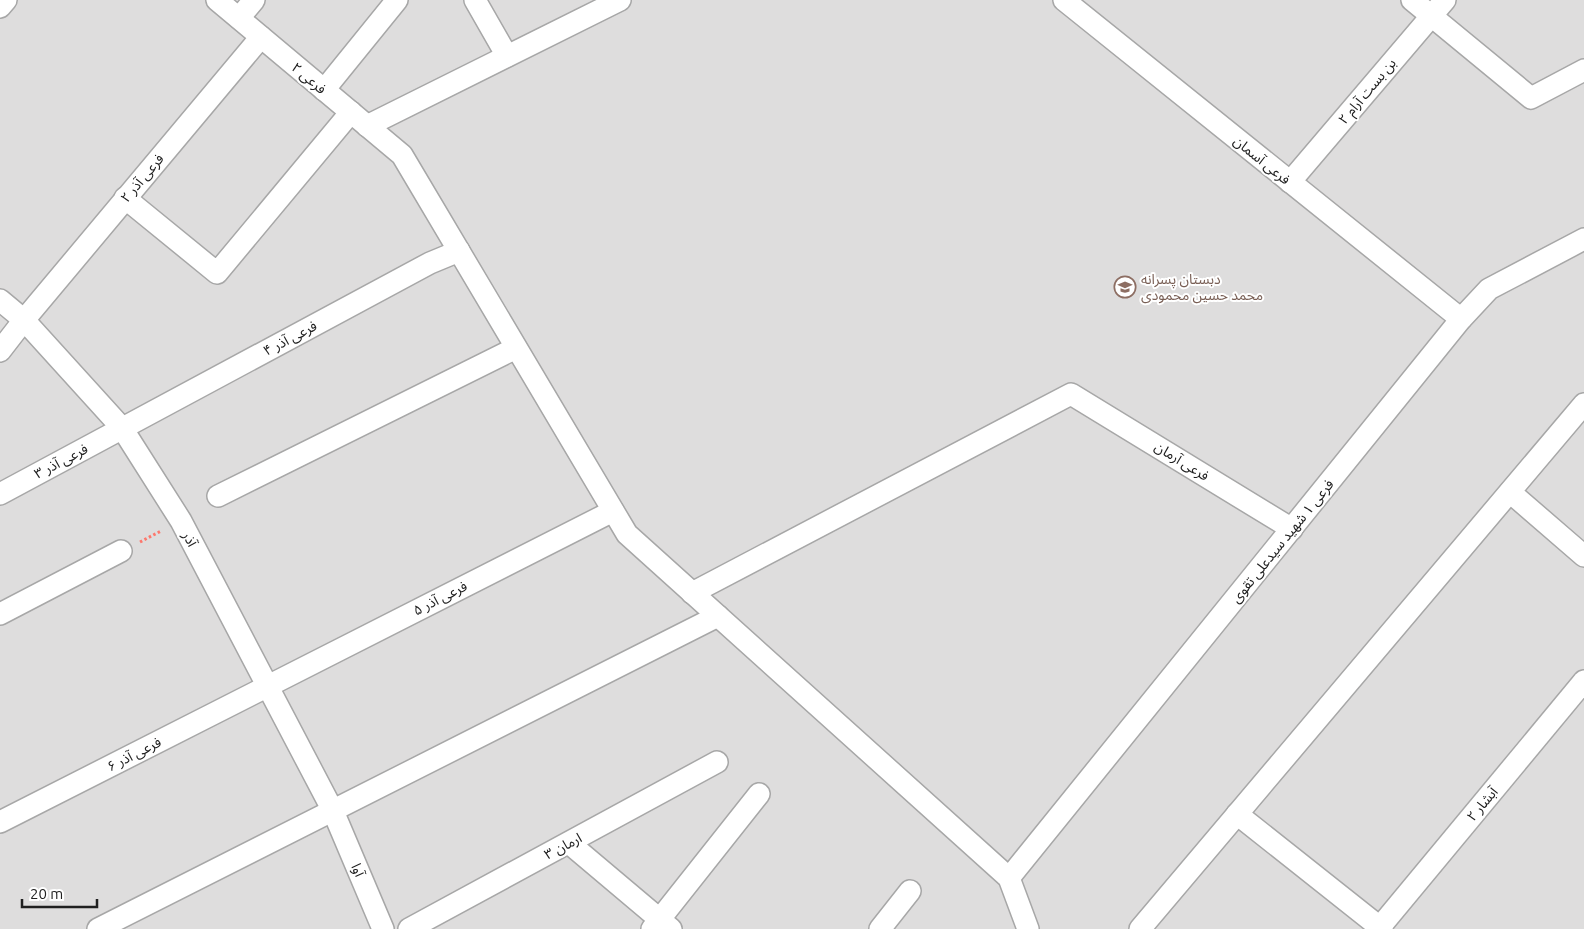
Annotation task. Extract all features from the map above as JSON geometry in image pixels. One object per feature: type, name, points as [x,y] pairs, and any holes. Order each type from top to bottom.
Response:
[{"type":"street","points":[[0,7],[6,0]]},
{"type":"street","name":"فرعی ۲","points":[[217,0],[402,155],[627,534],[1010,878]]},
{"type":"street","points":[[239,18],[254,0]]},
{"type":"street","points":[[324,90],[397,0]]},
{"type":"street","points":[[475,0],[507,56]]},
{"type":"street","points":[[367,126],[620,0]]},
{"type":"street","name":"فرعی آسمان","points":[[1064,0],[1461,319]]},
{"type":"street","points":[[1412,0],[1438,8],[1531,98],[1584,70]]},
{"type":"street","name":"بن بست آرام ۲","points":[[1290,182],[1438,8]]},
{"type":"street","name":"فرعی آذر ۲","points":[[0,351],[125,198],[261,37]]},
{"type":"street","points":[[125,198],[217,273],[351,112]]},
{"type":"street","name":"فرعی ۱ شهید سیدعلی تقوی","points":[[1010,878],[1461,319],[1489,289],[1584,239]]},
{"type":"street","name":"فرعی آذر ۴","points":[[122,428],[421,268],[459,251]]},
{"type":"street","name":"آذر","points":[[0,300],[24,320],[122,428],[181,521],[333,811]]},
{"type":"street","points":[[218,496],[516,348]]},
{"type":"street","name":"فرعی آرمان","points":[[692,593],[1071,394],[1292,529]]},
{"type":"street","points":[[1140,929],[1584,404]]},
{"type":"street","name":"فرعی آذر ۳","points":[[0,494],[122,428]]},
{"type":"street","points":[[1510,492],[1584,556]]},
{"type":"street","name":"فرعی آذر ۵","points":[[268,686],[613,511]]},
{"type":"street","points":[[0,614],[121,551]]},
{"type":"street","points":[[98,929],[718,616]]},
{"type":"street","name":"آبشار ۲","points":[[1381,928],[1584,681]]},
{"type":"street","name":"فرعی آذر ۶","points":[[0,822],[268,686]]},
{"type":"street","name":"ارمان ۳","points":[[409,929],[717,762]]},
{"type":"street","points":[[569,843],[661,926],[759,794]]},
{"type":"street","name":"آوا","points":[[333,811],[383,929]]},
{"type":"street","points":[[1237,814],[1381,928]]},
{"type":"street","points":[[1010,878],[1028,929]]},
{"type":"street","points":[[880,929],[910,891]]},
{"type":"path","points":[[121,551],[181,521]]},
{"type":"shaded area","points":[[0,0],[1584,0],[1584,929],[0,929]]},
{"type":"place","name":"دبستان پسرانه محمد حسین محمودی","points":[[1125,287]]}]
